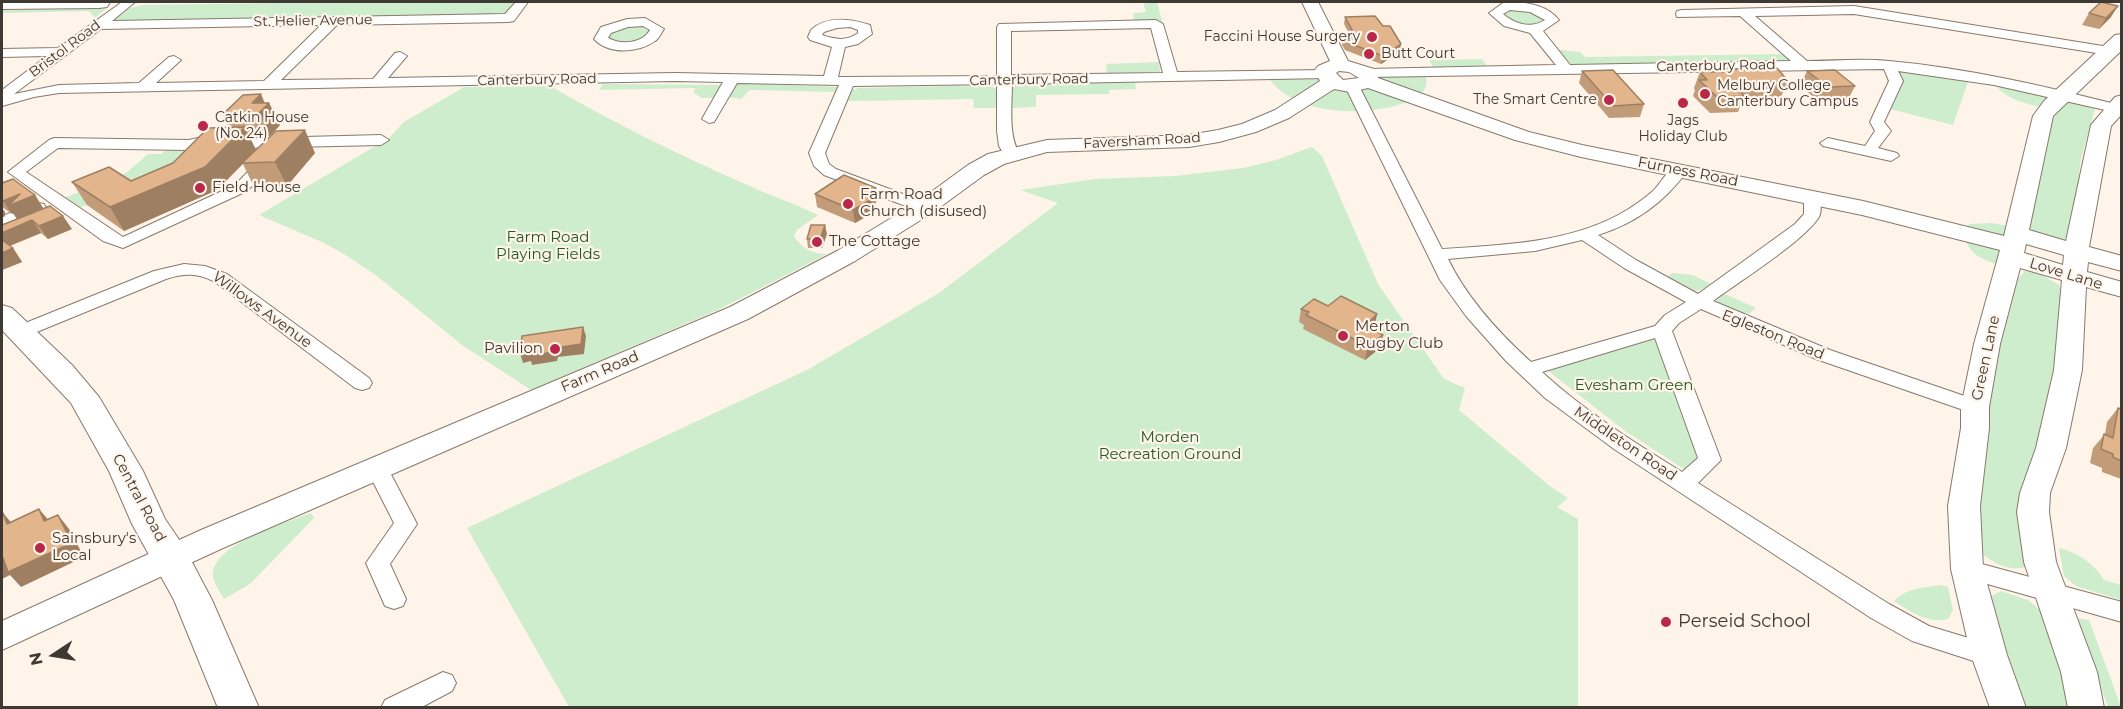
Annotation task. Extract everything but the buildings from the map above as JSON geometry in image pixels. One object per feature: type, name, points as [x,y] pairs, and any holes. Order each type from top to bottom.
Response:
[{"type":"highway","points":[[2,3],[99,2]]},
{"type":"main road","name":"Central Road","points":[[11,323],[62,372],[82,397],[126,471],[150,524],[171,557],[199,612],[239,708]]},
{"type":"street","name":"Bristol Road","points":[[2,96],[129,2]]},
{"type":"street","name":"St. Helier Avenue","points":[[97,26],[509,18],[522,2]]},
{"type":"street","name":"Middleton Road","points":[[1310,2],[1449,280],[1473,312],[1527,370],[1552,393],[1584,417],[1683,484],[1900,623],[1945,643],[1989,655]]},
{"type":"street","points":[[1682,14],[1854,10],[2115,45]]},
{"type":"street","points":[[1744,13],[1802,64]]},
{"type":"street","points":[[268,85],[333,21]]},
{"type":"street","points":[[1011,153],[1007,146],[1005,131],[1004,27],[1156,24],[1171,77]]},
{"type":"street","points":[[1533,28],[1566,69]]},
{"type":"street","points":[[830,81],[839,45]]},
{"type":"street","name":"Green Lane","points":[[2008,708],[1989,655],[1967,569],[1964,506],[1975,428],[1975,407],[1987,344],[2013,246],[2043,116],[2051,105],[2115,45]]},
{"type":"street","points":[[2,53],[60,52]]},
{"type":"street","points":[[377,83],[400,56]]},
{"type":"street","points":[[142,88],[174,60]]},
{"type":"street","name":"Canterbury Road","points":[[2,102],[32,93],[59,89],[377,83],[614,63],[733,78],[847,82],[1347,77],[1802,64],[1889,65],[2118,104]]},
{"type":"street","points":[[1869,151],[1883,131],[1877,122],[1896,81],[1889,65]]},
{"type":"street","points":[[28,76],[41,87],[59,89]]},
{"type":"street","name":"Faversham Road","points":[[1011,153],[1047,147],[1189,141],[1219,136],[1249,128],[1282,114],[1347,77]]},
{"type":"street","name":"Furness Road","points":[[1347,77],[1522,136],[1581,151],[1905,218],[2013,246]]},
{"type":"street","points":[[709,119],[733,78]]},
{"type":"street","points":[[847,82],[817,153],[818,160],[830,172],[924,208]]},
{"type":"street","points":[[2086,708],[2079,672],[2050,593],[2035,539],[2033,512],[2035,493],[2051,448],[2068,370],[2076,264],[2101,125],[2118,104]]},
{"type":"street","points":[[286,142],[249,182],[223,198],[123,243],[109,237],[16,172],[54,143],[189,146],[211,140],[222,140],[221,144],[286,142],[381,140]]},
{"type":"street","points":[[1828,143],[1891,156]]},
{"type":"street","name":"Farm Road","points":[[2,636],[171,557],[739,313],[846,256],[924,208],[976,170],[1011,153]]},
{"type":"street","points":[[1436,255],[1488,252],[1546,244],[1585,234],[1621,219],[1652,200],[1670,184],[1679,171]]},
{"type":"street","points":[[14,192],[32,184]]},
{"type":"street","points":[[1527,370],[1662,330],[1672,318],[1698,303],[1802,228],[1812,214],[1812,198]]},
{"type":"street","points":[[2,222],[61,204]]},
{"type":"street","points":[[2,234],[61,204]]},
{"type":"street","name":"Egleston Road","points":[[1585,234],[1623,261],[1698,303],[1808,350],[1975,407]]},
{"type":"street","name":"Love Lane","points":[[2013,246],[2076,264],[2121,290]]},
{"type":"street","name":"Love Lane","points":[[2076,264],[2121,264]]},
{"type":"street","name":"Willows Avenue","points":[[11,323],[177,270],[206,270],[221,278],[362,383]]},
{"type":"street","points":[[1662,330],[1710,460],[1683,484]]},
{"type":"street","points":[[377,468],[406,524],[378,563],[394,599]]},
{"type":"street","points":[[1967,569],[2121,612]]},
{"type":"street","points":[[394,708],[443,683]]},
{"type":"green space","points":[[519,2],[505,15],[109,23],[130,8],[143,5]]},
{"type":"green space","points":[[1143,2],[1157,2],[1163,24],[1135,24],[1133,13],[1146,12]]},
{"type":"green space","points":[[1506,2],[1518,2],[1521,6],[1550,20],[1526,28],[1497,14],[1508,5]]},
{"type":"green space","points":[[107,8],[95,18],[89,11],[2,13],[2,10]]},
{"type":"green space","points":[[643,24],[654,30],[650,38],[630,45],[604,39],[609,30]]},
{"type":"green space","points":[[1552,49],[1580,52],[1585,57],[1786,54],[1796,62],[1565,68]]},
{"type":"green space","points":[[1482,59],[1487,66],[1433,67],[1429,60]]},
{"type":"green space","points":[[1159,62],[1160,72],[1107,73],[1106,64]]},
{"type":"green space","points":[[1893,67],[1969,79],[1953,125],[1886,108]]},
{"type":"green space","points":[[1425,73],[1426,86],[1417,97],[1374,81],[1376,77]]},
{"type":"green space","points":[[1320,74],[1414,99],[1378,109],[1335,110],[1295,100],[1279,89],[1267,75]]},
{"type":"green space","points":[[1135,82],[1136,89],[1109,90],[1109,94],[1036,95],[1036,107],[1011,108],[1011,88],[1015,85]]},
{"type":"green space","points":[[738,83],[838,87],[837,92],[750,90],[741,99],[728,97]]},
{"type":"green space","points":[[603,84],[722,85],[715,98],[702,98],[694,93],[695,88],[599,90]]},
{"type":"green space","points":[[1995,84],[2059,95],[2044,108],[2010,97]]},
{"type":"green space","points":[[990,85],[997,90],[998,108],[974,108],[973,99],[848,101],[852,90],[859,88]]},
{"type":"green space","name":"Farm Road Playing Fields","points":[[550,86],[669,149],[818,215],[797,230],[794,236],[808,250],[827,254],[720,309],[531,390],[462,345],[377,276],[344,254],[259,215],[389,138],[404,122],[464,87]]},
{"type":"green space","points":[[2074,101],[2095,109],[2081,158],[2075,209],[2066,238],[2059,240],[2027,229],[2050,118],[2062,104]]},
{"type":"green space","points":[[217,142],[79,208],[64,198],[126,173],[148,154],[161,154],[169,147]]},
{"type":"green space","name":"Morden Recreation Ground","points":[[1312,147],[1322,156],[1378,284],[1444,379],[1465,388],[1459,410],[1551,487],[1568,498],[1557,507],[1578,519],[1578,707],[569,707],[467,528],[807,370],[939,293],[1058,203],[1020,190],[1095,179],[1175,176],[1243,168],[1276,160]]},
{"type":"green space","points":[[1991,223],[2014,227],[2004,267],[1976,255],[1965,237],[1963,228],[1970,224]]},
{"type":"green space","points":[[2025,271],[2037,272],[2059,285],[2066,299],[2058,362],[2035,455],[2028,566],[2014,568],[1994,562],[1976,549],[1973,509],[1996,332],[2017,280]]},
{"type":"green space","points":[[1673,273],[1693,275],[1711,284],[1698,291],[1687,290],[1665,278]]},
{"type":"green space","points":[[1725,294],[1756,308],[1744,318],[1720,307],[1716,300]]},
{"type":"green space","name":"Evesham Green","points":[[1651,339],[1660,342],[1699,458],[1687,471],[1625,431],[1547,370]]},
{"type":"green space","points":[[311,513],[314,518],[250,584],[224,599],[213,577],[215,565],[224,554],[252,536]]},
{"type":"green space","points":[[2059,548],[2085,559],[2104,580],[2121,585],[2121,600],[2076,586],[2064,576]]},
{"type":"green space","points":[[1940,585],[1948,587],[1953,610],[1948,619],[1926,618],[1894,601],[1909,591]]},
{"type":"green space","points":[[2001,591],[2028,600],[2046,615],[2072,707],[2020,707],[1986,599]]},
{"type":"green space","points":[[2076,618],[2089,620],[2121,707],[2108,707]]},
{"type":"place","name":"Faccini House Surgery","points":[[1372,37]]},
{"type":"place","name":"Butt Court","points":[[1369,54]]},
{"type":"place","name":"Melbury College Canterbury Campus","points":[[1705,94]]},
{"type":"place","name":"The Smart Centre","points":[[1609,100]]},
{"type":"place","name":"Jags Holiday Club","points":[[1683,103]]},
{"type":"place","name":"Catkin House (No. 24)","points":[[203,126]]},
{"type":"place","name":"Field House","points":[[200,188]]},
{"type":"place","name":"Farm Road Church (disused)","points":[[848,204]]},
{"type":"place","name":"The Cottage","points":[[817,242]]},
{"type":"place","name":"Merton Rugby Club","points":[[1343,336]]},
{"type":"place","name":"Pavilion","points":[[555,349]]},
{"type":"place","name":"Sainsbury's Local","points":[[40,548]]},
{"type":"place","name":"Perseid School","points":[[1666,622]]}]
